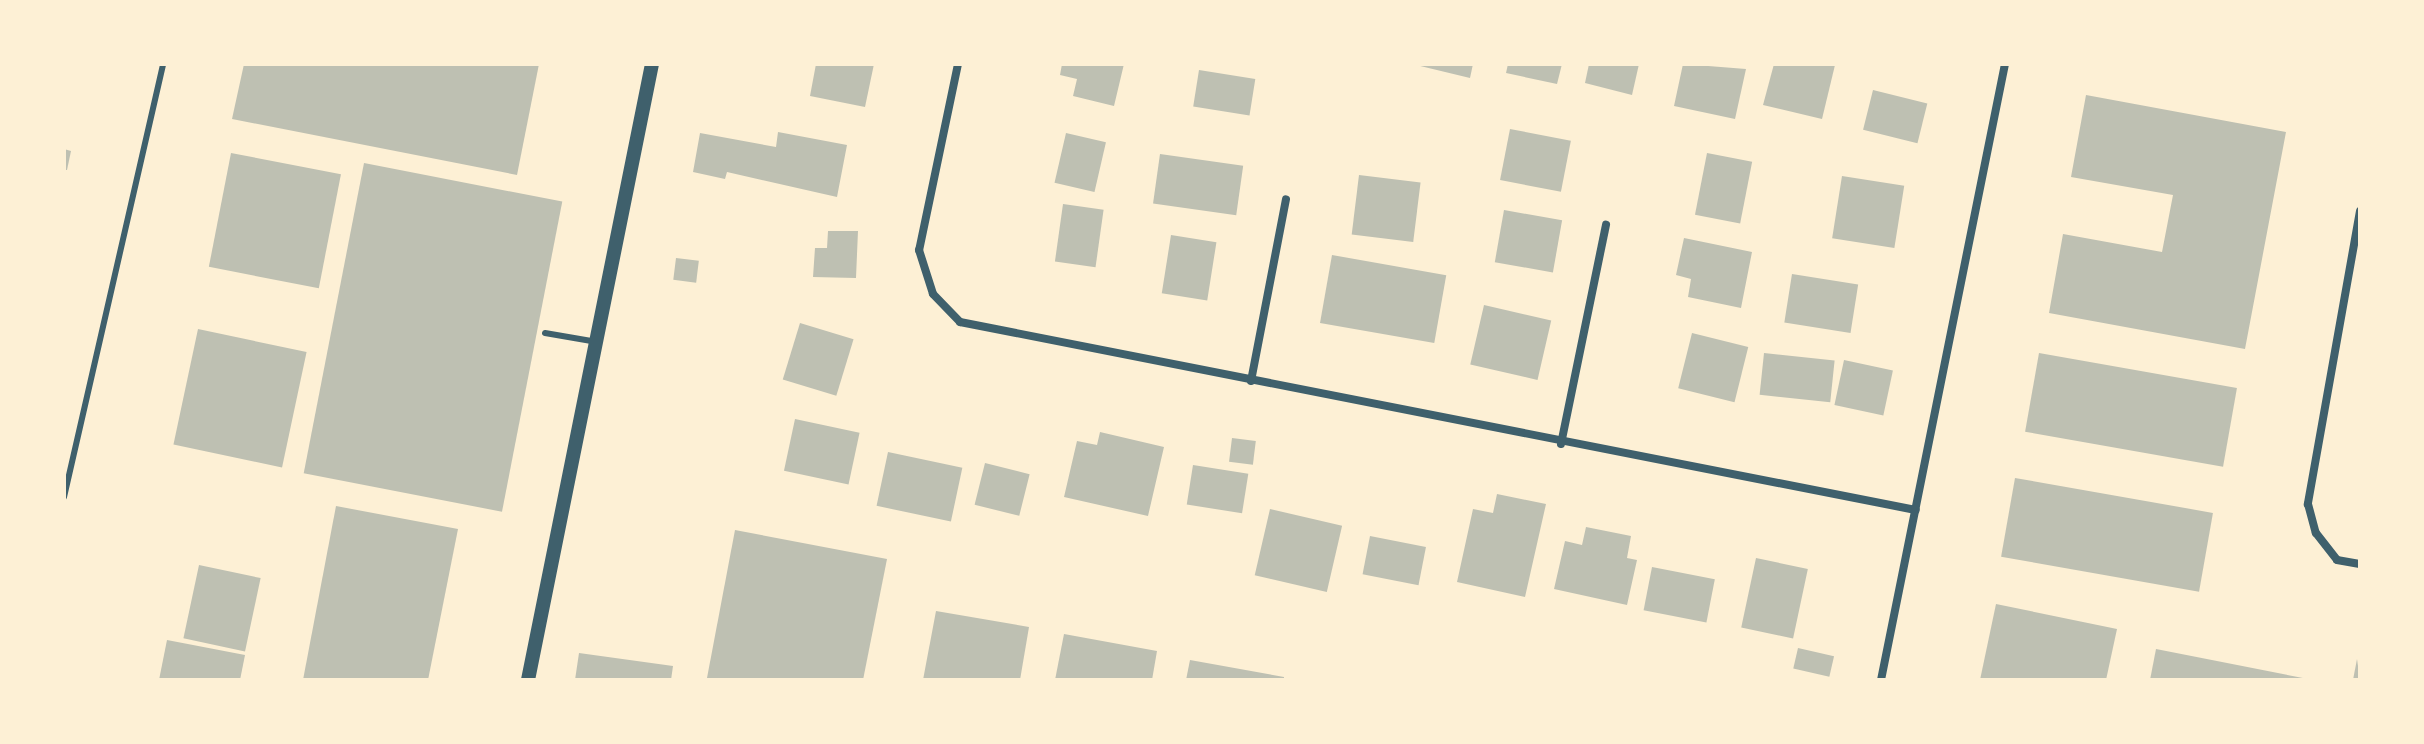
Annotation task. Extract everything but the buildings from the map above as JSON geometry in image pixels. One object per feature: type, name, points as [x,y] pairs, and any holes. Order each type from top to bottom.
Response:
[{"type":"street","points":[[528,680],[652,64]]},
{"type":"street","points":[[958,64],[919,250],[942,307],[960,322],[1561,444],[1916,510]]},
{"type":"street","points":[[1881,680],[2005,64]]},
{"type":"street","points":[[1251,381],[1286,199]]},
{"type":"street","points":[[2360,211],[2308,504],[2316,533],[2337,560],[2360,564]]},
{"type":"street","points":[[1561,444],[1606,225]]},
{"type":"lane","points":[[64,497],[163,64]]},
{"type":"lane","points":[[545,333],[597,342]]}]
